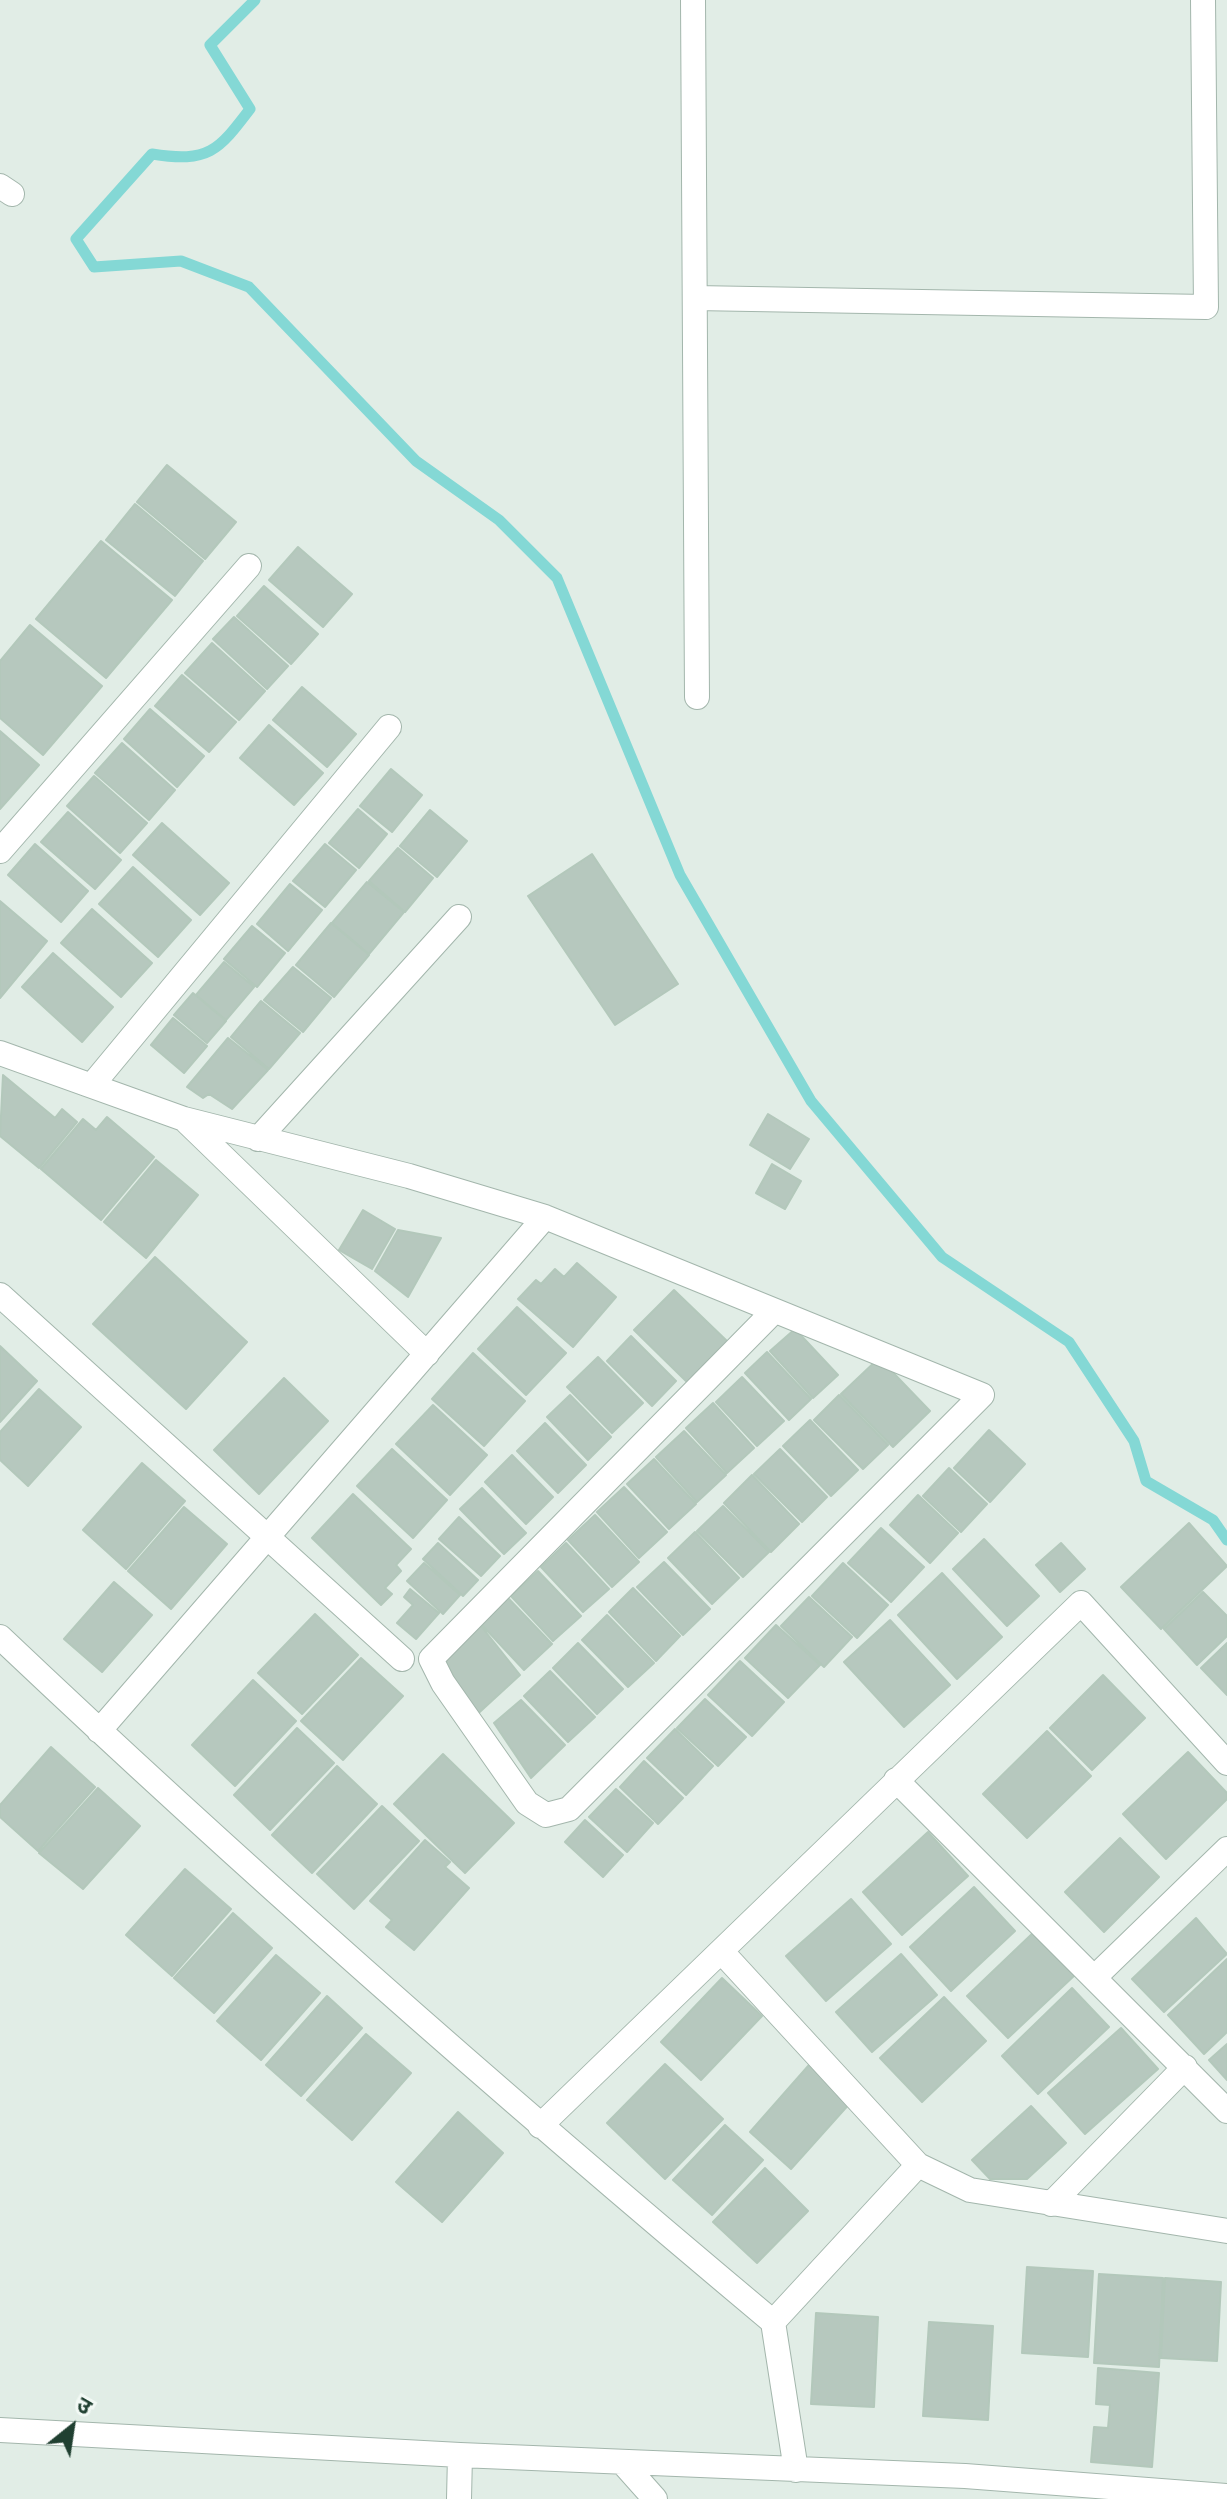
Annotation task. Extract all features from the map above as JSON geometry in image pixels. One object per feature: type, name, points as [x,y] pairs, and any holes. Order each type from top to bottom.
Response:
[{"type":"street","points":[[693,0],[697,697]]},
{"type":"street","points":[[695,298],[1206,307],[1203,0]]},
{"type":"street","points":[[0,851],[249,566]]},
{"type":"street","points":[[93,1084],[389,727]]},
{"type":"street","points":[[258,1139],[459,917]]},
{"type":"street","points":[[0,1053],[184,1119],[409,1176],[545,1217],[982,1395],[569,1809],[546,1815],[527,1803],[443,1683],[431,1659],[774,1311]]},
{"type":"street","points":[[184,1119],[427,1354]]},
{"type":"street","points":[[99,1731],[265,1536],[545,1217]]},
{"type":"street","points":[[0,1295],[402,1659]]},
{"type":"street","points":[[540,2126],[1081,1603],[1227,1763]]},
{"type":"street","points":[[0,1637],[99,1731],[540,2126],[773,2322],[796,2470]]},
{"type":"street","points":[[896,1780],[1096,1976],[1227,2111]]},
{"type":"street","points":[[1096,1976],[1227,1849]]},
{"type":"street","points":[[721,1951],[918,2165],[970,2190],[1227,2231]]},
{"type":"street","points":[[1051,2204],[1185,2067]]},
{"type":"street","points":[[773,2322],[918,2165]]},
{"type":"street","points":[[0,2430],[796,2470],[964,2488],[1227,2496]]},
{"type":"street","points":[[459,2499],[460,2455]]},
{"type":"street","points":[[623,2463],[655,2499]]},
{"type":"building","points":[[167,465],[236,522],[205,559],[137,502]]},
{"type":"building","points":[[135,504],[203,561],[175,596],[106,540]]},
{"type":"building","points":[[101,541],[172,600],[106,678],[36,619]]},
{"type":"building","points":[[298,547],[352,594],[323,627],[269,580]]},
{"type":"building","points":[[264,586],[318,634],[291,664],[237,616]]},
{"type":"building","points":[[234,617],[288,666],[267,689],[213,639]]},
{"type":"building","points":[[30,625],[102,686],[43,755],[0,718],[0,661]]},
{"type":"building","points":[[212,643],[265,691],[239,720],[185,673]]},
{"type":"building","points":[[182,675],[236,722],[209,752],[155,706]]},
{"type":"building","points":[[302,687],[356,734],[327,767],[273,720]]},
{"type":"building","points":[[150,709],[204,756],[177,787],[124,739]]},
{"type":"building","points":[[269,725],[323,773],[294,805],[240,758]]},
{"type":"building","points":[[0,731],[39,765],[0,809]]},
{"type":"building","points":[[122,743],[175,790],[149,820],[95,773]]},
{"type":"building","points":[[391,769],[422,795],[392,832],[360,806]]},
{"type":"building","points":[[94,776],[147,823],[120,853],[67,806]]},
{"type":"building","points":[[358,809],[387,834],[359,868],[329,843]]},
{"type":"building","points":[[430,810],[467,841],[437,877],[400,846]]},
{"type":"building","points":[[68,812],[121,860],[95,889],[41,842]]},
{"type":"building","points":[[162,823],[229,883],[200,915],[133,855]]},
{"type":"building","points":[[35,844],[88,891],[61,922],[8,875]]},
{"type":"building","points":[[325,844],[356,870],[325,907],[293,881]]},
{"type":"building","points":[[398,848],[433,878],[405,912],[369,881]]},
{"type":"building","points":[[592,854],[678,984],[615,1025],[528,896]]},
{"type":"building","points":[[133,867],[191,920],[158,957],[99,904]]},
{"type":"building","points":[[367,882],[404,912],[369,954],[332,923]]},
{"type":"building","points":[[290,884],[322,910],[288,951],[257,924]]},
{"type":"building","points":[[0,901],[47,941],[0,998]]},
{"type":"building","points":[[92,909],[152,963],[121,997],[61,943]]},
{"type":"building","points":[[331,923],[369,955],[334,997],[296,965]]},
{"type":"building","points":[[252,926],[285,953],[257,987],[224,959]]},
{"type":"building","points":[[53,953],[113,1007],[82,1042],[22,987]]},
{"type":"building","points":[[224,962],[254,987],[226,1020],[196,995]]},
{"type":"building","points":[[293,967],[331,998],[303,1032],[264,1000]]},
{"type":"building","points":[[193,993],[226,1021],[207,1043],[174,1015]]},
{"type":"building","points":[[261,1001],[300,1033],[269,1069],[231,1037]]},
{"type":"building","points":[[173,1018],[207,1046],[184,1073],[151,1045]]},
{"type":"building","points":[[228,1038],[268,1070],[232,1109],[209,1094],[203,1098],[187,1087]]},
{"type":"building","points":[[3,1075],[55,1118],[62,1109],[77,1122],[39,1168],[0,1136]]},
{"type":"building","points":[[768,1114],[809,1139],[790,1169],[750,1145]]},
{"type":"building","points":[[107,1117],[154,1157],[101,1220],[41,1169],[83,1119],[96,1130]]},
{"type":"building","points":[[156,1160],[198,1195],[146,1258],[104,1222]]},
{"type":"building","points":[[772,1164],[801,1181],[785,1209],[756,1193]]},
{"type":"building","points":[[363,1210],[395,1229],[372,1269],[339,1250]]},
{"type":"building","points":[[398,1230],[441,1238],[408,1297],[375,1271]]},
{"type":"building","points":[[155,1257],[247,1342],[186,1409],[93,1324]]},
{"type":"building","points":[[577,1263],[616,1297],[573,1347],[518,1299],[536,1280],[541,1284],[555,1269],[564,1277]]},
{"type":"building","points":[[674,1290],[728,1342],[688,1383],[634,1330]]},
{"type":"building","points":[[517,1307],[566,1353],[526,1395],[478,1349]]},
{"type":"building","points":[[795,1329],[838,1375],[813,1398],[770,1351]]},
{"type":"building","points":[[631,1336],[676,1381],[652,1406],[607,1361]]},
{"type":"building","points":[[0,1346],[37,1381],[0,1422]]},
{"type":"building","points":[[767,1352],[811,1399],[789,1420],[745,1373]]},
{"type":"building","points":[[473,1353],[525,1401],[484,1446],[432,1399]]},
{"type":"building","points":[[598,1357],[643,1403],[612,1433],[567,1387]]},
{"type":"building","points":[[879,1358],[930,1411],[893,1447],[841,1394]]},
{"type":"building","points":[[742,1377],[784,1421],[757,1446],[716,1402]]},
{"type":"building","points":[[284,1378],[328,1421],[259,1494],[214,1450]]},
{"type":"building","points":[[39,1389],[81,1427],[28,1486],[0,1460],[0,1432]]},
{"type":"building","points":[[570,1395],[611,1437],[588,1460],[547,1417]]},
{"type":"building","points":[[839,1395],[888,1445],[863,1469],[814,1420]]},
{"type":"building","points":[[713,1403],[754,1448],[727,1473],[686,1428]]},
{"type":"building","points":[[433,1405],[487,1455],[450,1495],[396,1444]]},
{"type":"building","points":[[810,1420],[858,1470],[831,1496],[783,1446]]},
{"type":"building","points":[[545,1423],[586,1465],[558,1493],[517,1451]]},
{"type":"building","points":[[989,1430],[1025,1464],[990,1502],[954,1468]]},
{"type":"building","points":[[684,1431],[726,1475],[697,1502],[656,1457]]},
{"type":"building","points":[[392,1449],[447,1500],[413,1538],[357,1486]]},
{"type":"building","points":[[780,1449],[827,1497],[802,1522],[754,1474]]},
{"type":"building","points":[[512,1455],[553,1497],[526,1524],[485,1482]]},
{"type":"building","points":[[654,1459],[696,1504],[669,1529],[627,1484]]},
{"type":"building","points":[[142,1463],[185,1501],[126,1569],[83,1530]]},
{"type":"building","points":[[949,1468],[987,1504],[961,1532],[923,1496]]},
{"type":"building","points":[[752,1475],[799,1524],[771,1552],[724,1503]]},
{"type":"building","points":[[624,1487],[667,1532],[639,1558],[597,1512]]},
{"type":"building","points":[[482,1488],[526,1533],[504,1554],[460,1509]]},
{"type":"building","points":[[353,1494],[411,1549],[396,1565],[401,1571],[385,1588],[392,1594],[381,1605],[312,1538]]},
{"type":"building","points":[[918,1495],[958,1533],[930,1563],[890,1525]]},
{"type":"building","points":[[723,1506],[769,1552],[743,1577],[697,1531]]},
{"type":"building","points":[[184,1507],[227,1544],[171,1609],[128,1571]]},
{"type":"building","points":[[595,1515],[639,1562],[612,1587],[568,1540]]},
{"type":"building","points":[[459,1517],[500,1556],[481,1576],[439,1539]]},
{"type":"building","points":[[1189,1523],[1227,1566],[1161,1629],[1121,1587]]},
{"type":"building","points":[[881,1528],[924,1567],[891,1602],[848,1563]]},
{"type":"building","points":[[695,1532],[739,1578],[712,1604],[668,1558]]},
{"type":"building","points":[[984,1539],[1039,1596],[1007,1626],[953,1569]]},
{"type":"building","points":[[438,1543],[478,1580],[463,1596],[423,1559]]},
{"type":"building","points":[[566,1543],[609,1589],[583,1612],[541,1567]]},
{"type":"building","points":[[1061,1543],[1085,1569],[1060,1592],[1036,1565]]},
{"type":"building","points":[[664,1562],[710,1609],[683,1635],[637,1587]]},
{"type":"building","points":[[424,1563],[460,1595],[443,1614],[407,1581]]},
{"type":"building","points":[[843,1563],[888,1605],[857,1638],[812,1596]]},
{"type":"building","points":[[538,1571],[581,1616],[553,1641],[511,1596]]},
{"type":"building","points":[[942,1573],[1002,1637],[957,1679],[898,1615]]},
{"type":"building","points":[[114,1582],[152,1615],[102,1672],[64,1639]]},
{"type":"building","points":[[633,1588],[680,1636],[656,1661],[609,1612]]},
{"type":"building","points":[[410,1589],[439,1613],[416,1639],[397,1623],[413,1605],[404,1597]]},
{"type":"building","points":[[1203,1592],[1227,1616],[1227,1636],[1197,1665],[1164,1629]]},
{"type":"building","points":[[809,1597],[852,1637],[824,1667],[781,1626]]},
{"type":"building","points":[[508,1598],[552,1644],[524,1670],[481,1624]]},
{"type":"building","points":[[315,1614],[358,1655],[302,1714],[258,1673]]},
{"type":"building","points":[[607,1615],[654,1663],[628,1687],[582,1640]]},
{"type":"building","points":[[890,1620],[950,1685],[904,1727],[844,1662]]},
{"type":"building","points":[[477,1621],[520,1675],[471,1720],[438,1658]]},
{"type":"building","points":[[776,1625],[820,1665],[788,1698],[745,1658]]},
{"type":"building","points":[[578,1643],[623,1689],[597,1714],[553,1668]]},
{"type":"building","points":[[1227,1643],[1227,1695],[1201,1668]]},
{"type":"building","points":[[361,1658],[403,1696],[343,1760],[301,1721]]},
{"type":"building","points":[[740,1661],[784,1702],[752,1736],[708,1695]]},
{"type":"building","points":[[550,1671],[595,1717],[568,1742],[524,1696]]},
{"type":"building","points":[[1103,1675],[1145,1718],[1092,1770],[1050,1728]]},
{"type":"building","points":[[253,1680],[296,1721],[235,1786],[192,1745]]},
{"type":"building","points":[[705,1699],[746,1737],[718,1766],[677,1728]]},
{"type":"building","points":[[521,1700],[565,1745],[531,1778],[494,1723]]},
{"type":"building","points":[[297,1728],[334,1763],[270,1830],[234,1795]]},
{"type":"building","points":[[675,1729],[713,1766],[686,1795],[647,1758]]},
{"type":"building","points":[[1047,1731],[1091,1776],[1027,1838],[983,1794]]},
{"type":"building","points":[[51,1747],[95,1787],[38,1851],[0,1817],[0,1805]]},
{"type":"building","points":[[1188,1752],[1227,1793],[1227,1799],[1166,1859],[1123,1814]]},
{"type":"building","points":[[443,1754],[514,1823],[465,1873],[394,1804]]},
{"type":"building","points":[[644,1761],[683,1798],[658,1824],[620,1787]]},
{"type":"building","points":[[337,1766],[377,1804],[312,1873],[272,1835]]},
{"type":"building","points":[[98,1788],[140,1826],[83,1889],[39,1853]]},
{"type":"building","points":[[616,1789],[653,1823],[627,1852],[589,1817]]},
{"type":"building","points":[[382,1806],[419,1841],[354,1909],[317,1874]]},
{"type":"building","points":[[585,1820],[623,1855],[603,1877],[565,1842]]},
{"type":"building","points":[[928,1832],[968,1876],[902,1935],[863,1892]]},
{"type":"building","points":[[1120,1838],[1159,1877],[1104,1932],[1065,1892]]},
{"type":"building","points":[[425,1840],[450,1862],[445,1867],[469,1888],[414,1950],[386,1927],[392,1920],[370,1901]]},
{"type":"building","points":[[185,1869],[231,1909],[172,1976],[126,1935]]},
{"type":"building","points":[[974,1887],[1015,1931],[951,1991],[910,1947]]},
{"type":"building","points":[[851,1899],[891,1944],[826,2001],[786,1956]]},
{"type":"building","points":[[233,1913],[272,1948],[214,2013],[174,1978]]},
{"type":"building","points":[[1196,1918],[1227,1954],[1164,2012],[1132,1979]]},
{"type":"building","points":[[1035,1931],[1076,1974],[1008,2038],[967,1996]]},
{"type":"building","points":[[901,1954],[937,1995],[872,2052],[836,2012]]},
{"type":"building","points":[[276,1955],[320,1993],[261,2060],[217,2021]]},
{"type":"building","points":[[1227,1959],[1227,2032],[1204,2054],[1168,2015]]},
{"type":"building","points":[[722,1978],[762,2016],[701,2080],[661,2042]]},
{"type":"building","points":[[1072,1988],[1109,2027],[1038,2094],[1002,2056]]},
{"type":"building","points":[[327,1996],[362,2028],[301,2096],[266,2065]]},
{"type":"building","points":[[944,1997],[986,2041],[922,2102],[880,2058]]},
{"type":"building","points":[[1121,2028],[1158,2069],[1085,2134],[1048,2093]]},
{"type":"building","points":[[366,2034],[411,2073],[352,2140],[307,2100]]},
{"type":"building","points":[[1227,2044],[1227,2080],[1209,2060]]},
{"type":"building","points":[[665,2064],[723,2119],[665,2179],[607,2123]]},
{"type":"building","points":[[809,2065],[851,2102],[791,2169],[750,2132]]},
{"type":"building","points":[[1031,2106],[1066,2143],[1027,2179],[990,2179],[972,2160]]},
{"type":"building","points":[[458,2112],[503,2153],[442,2222],[396,2182]]},
{"type":"building","points":[[725,2125],[763,2160],[712,2215],[673,2180]]},
{"type":"building","points":[[765,2168],[808,2211],[757,2263],[713,2222]]},
{"type":"building","points":[[1027,2267],[1093,2271],[1088,2357],[1022,2353]]},
{"type":"building","points":[[1099,2274],[1163,2278],[1159,2367],[1094,2363]]},
{"type":"building","points":[[1165,2278],[1221,2282],[1217,2361],[1161,2358]]},
{"type":"building","points":[[816,2313],[878,2317],[874,2407],[811,2404]]},
{"type":"building","points":[[929,2322],[993,2326],[988,2420],[923,2416]]},
{"type":"building","points":[[1098,2368],[1159,2373],[1152,2467],[1091,2462],[1094,2427],[1108,2428],[1110,2405],[1096,2404]]},
{"type":"waterway","points":[[255,0],[210,45],[250,109],[229,135],[210,151],[187,157],[152,154],[76,239],[94,267],[181,261],[249,287],[416,461],[499,520],[557,578],[680,875],[811,1101],[942,1257],[1069,1342],[1134,1441],[1146,1481],[1213,1520],[1227,1540]]}]
